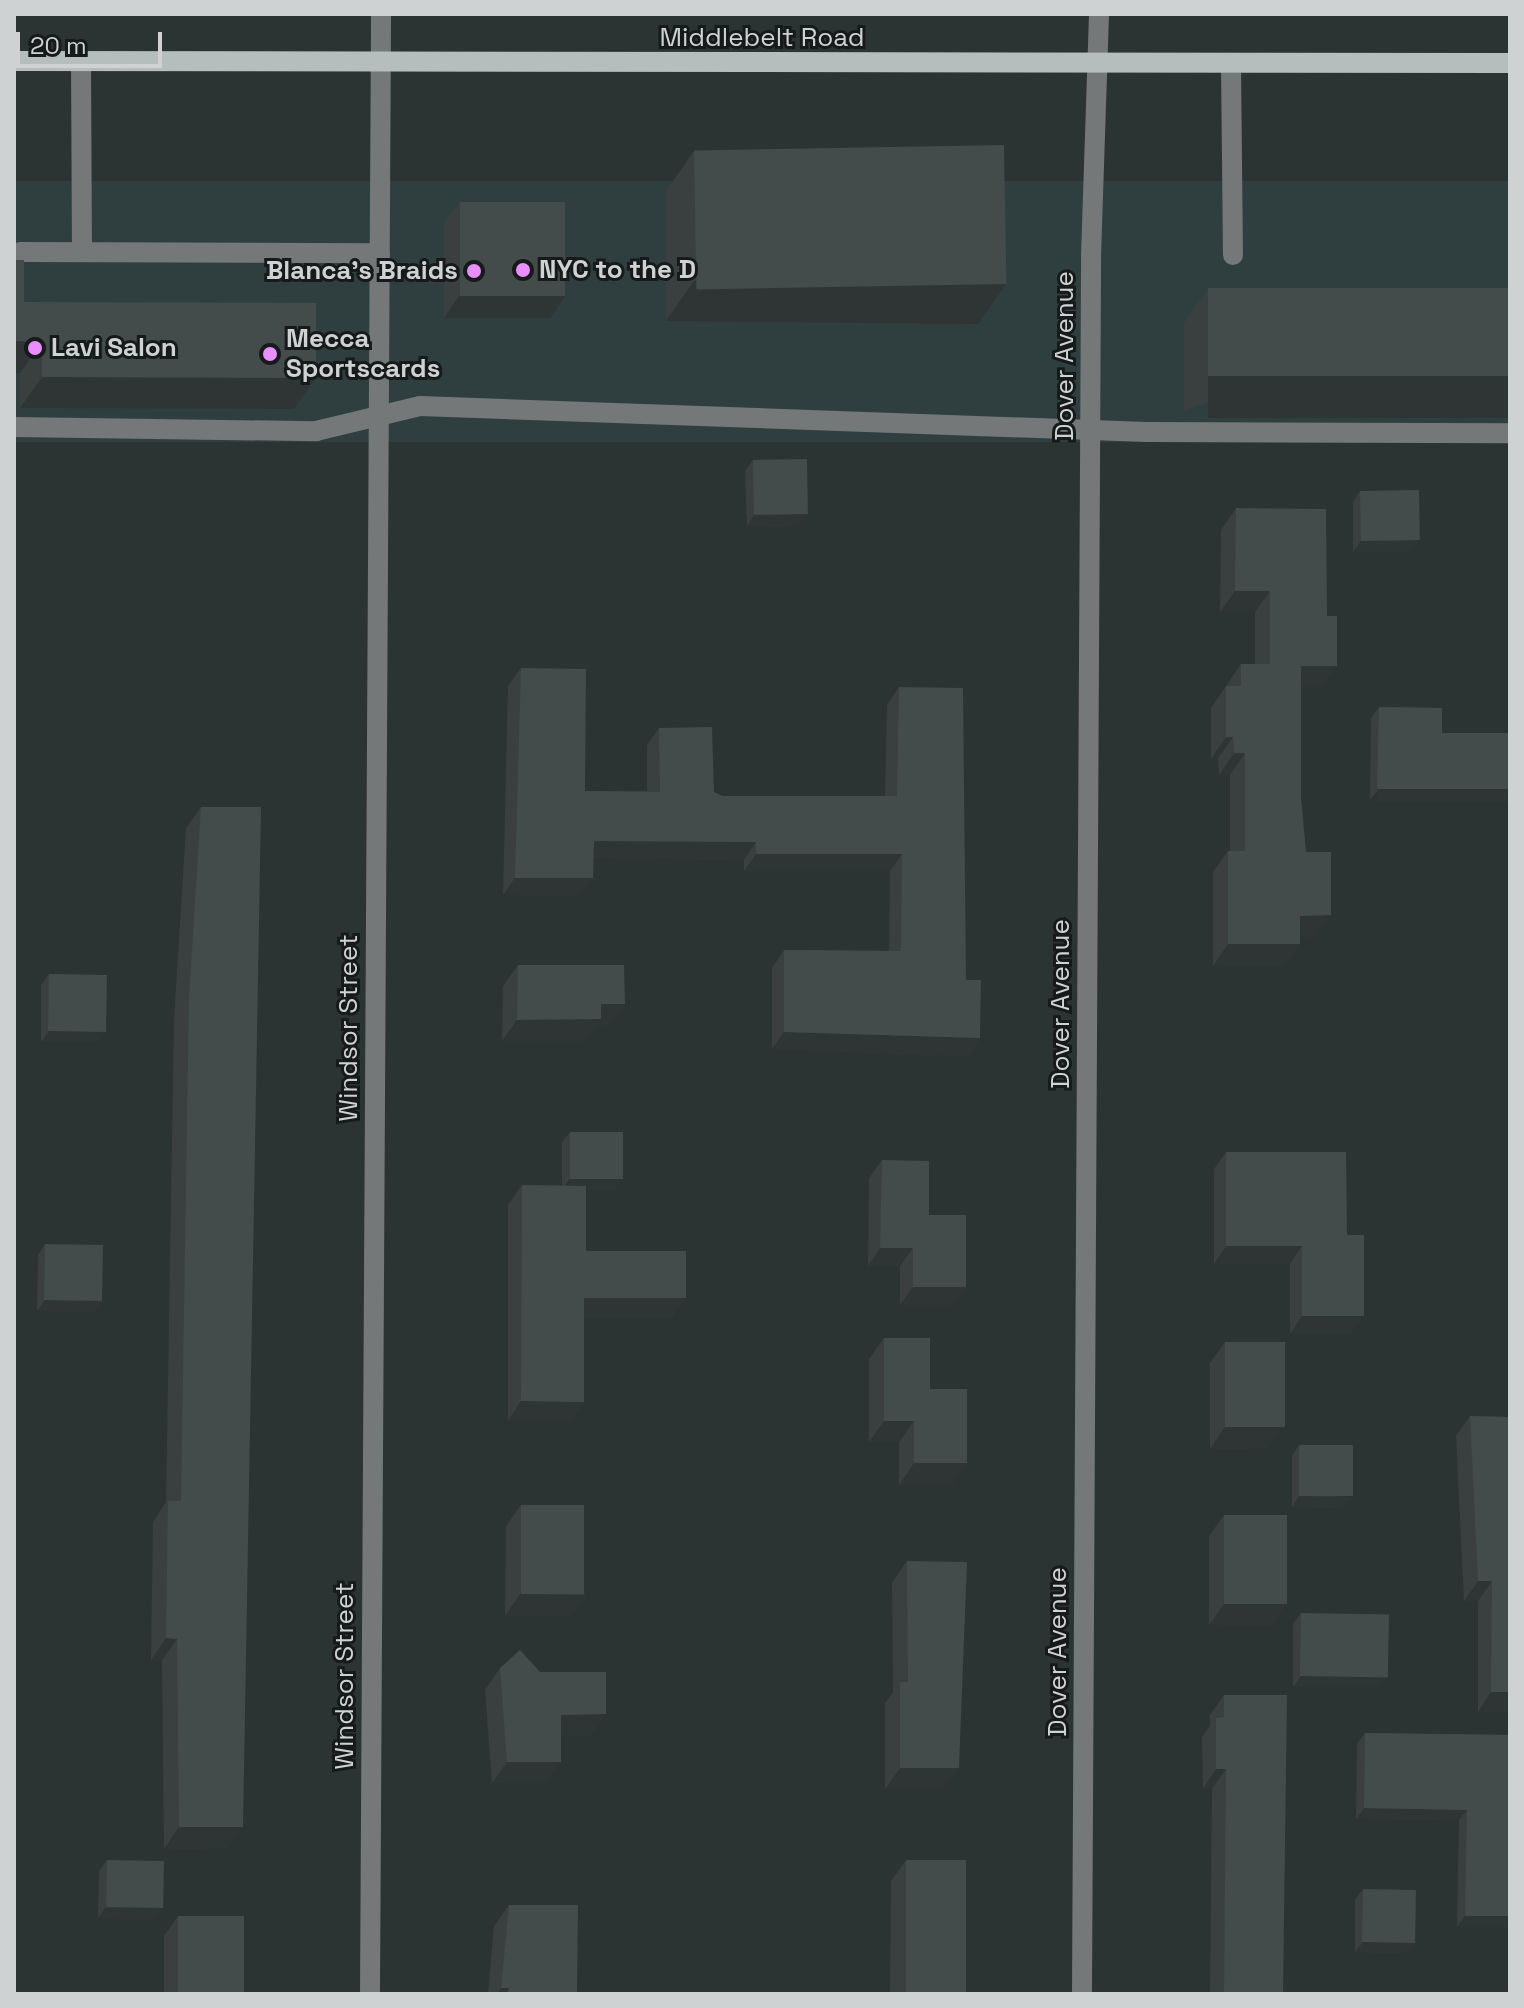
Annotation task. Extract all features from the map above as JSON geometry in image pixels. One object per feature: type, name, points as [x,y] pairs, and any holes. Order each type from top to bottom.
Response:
[{"type":"main road","name":"Middlebelt Road","points":[[14,61],[1099,65],[1510,63]]},
{"type":"street","name":"Windsor Street","points":[[370,1994],[381,14]]},
{"type":"street","name":"Dover Avenue","points":[[1082,1994],[1091,430],[1099,14]]},
{"type":"street","points":[[81,62],[82,252]]},
{"type":"street","points":[[1231,65],[1233,255]]},
{"type":"street","points":[[20,252],[380,253]]},
{"type":"street","points":[[14,427],[316,431],[420,406],[1091,430],[1510,433]]},
{"type":"shaded area","points":[[14,181],[1510,181],[1510,442],[14,442]]},
{"type":"building","points":[[1004,145],[1006,284],[696,289],[694,150]]},
{"type":"building","points":[[460,202],[565,202],[565,296],[460,296]]},
{"type":"building","points":[[14,260],[24,260],[24,302],[316,303],[316,378],[42,377],[42,342],[14,341]]},
{"type":"building","points":[[1208,288],[1510,288],[1510,376],[1208,376]]},
{"type":"building","points":[[807,459],[808,514],[754,515],[753,460]]},
{"type":"building","points":[[1419,490],[1420,540],[1361,541],[1360,491]]},
{"type":"building","points":[[1236,508],[1326,509],[1327,616],[1337,616],[1337,666],[1301,666],[1301,799],[1306,852],[1331,852],[1331,915],[1300,916],[1300,944],[1228,944],[1228,851],[1245,851],[1245,753],[1234,753],[1233,737],[1226,737],[1226,686],[1241,686],[1241,664],[1270,664],[1270,591],[1235,591]]},
{"type":"building","points":[[521,668],[586,669],[585,791],[660,792],[659,728],[712,727],[714,792],[722,796],[897,796],[899,687],[963,688],[966,980],[981,980],[980,1038],[784,1032],[784,950],[901,951],[902,854],[756,854],[756,842],[594,841],[593,878],[515,878]]},
{"type":"building","points":[[1379,707],[1442,708],[1442,733],[1510,733],[1510,789],[1377,789]]},
{"type":"building","points":[[201,807],[261,807],[243,1827],[179,1827],[177,1639],[166,1638],[168,1501],[181,1501],[189,997]]},
{"type":"building","points":[[518,965],[624,965],[625,1004],[601,1004],[601,1019],[517,1020]]},
{"type":"building","points":[[49,974],[107,975],[106,1032],[48,1031]]},
{"type":"building","points":[[570,1132],[623,1132],[623,1179],[570,1179]]},
{"type":"building","points":[[1226,1152],[1346,1152],[1347,1235],[1364,1235],[1364,1316],[1302,1316],[1302,1246],[1226,1246]]},
{"type":"building","points":[[882,1160],[929,1161],[929,1215],[966,1215],[966,1287],[913,1287],[913,1248],[880,1248]]},
{"type":"building","points":[[522,1185],[586,1186],[586,1251],[686,1251],[686,1298],[584,1298],[584,1402],[521,1401]]},
{"type":"building","points":[[45,1244],[103,1245],[102,1301],[44,1300]]},
{"type":"building","points":[[884,1338],[930,1338],[930,1389],[967,1389],[967,1463],[914,1463],[914,1421],[884,1421]]},
{"type":"building","points":[[1225,1342],[1285,1342],[1285,1427],[1225,1427]]},
{"type":"building","points":[[1470,1416],[1510,1417],[1510,1692],[1491,1692],[1492,1581],[1478,1581]]},
{"type":"building","points":[[1299,1445],[1353,1445],[1353,1496],[1299,1496]]},
{"type":"building","points":[[521,1505],[584,1505],[584,1594],[521,1594]]},
{"type":"building","points":[[1224,1515],[1287,1515],[1287,1604],[1224,1604]]},
{"type":"building","points":[[907,1561],[967,1562],[959,1768],[900,1768],[900,1682],[908,1682]]},
{"type":"building","points":[[1301,1613],[1389,1615],[1388,1678],[1300,1676]]},
{"type":"building","points":[[520,1650],[540,1672],[606,1672],[606,1714],[561,1715],[561,1762],[507,1762],[500,1668]]},
{"type":"building","points":[[1224,1695],[1287,1695],[1283,1994],[1224,1994],[1226,1769],[1216,1769],[1216,1718],[1224,1717]]},
{"type":"building","points":[[1365,1733],[1510,1735],[1510,1916],[1465,1916],[1467,1810],[1364,1808]]},
{"type":"building","points":[[107,1860],[164,1861],[163,1908],[106,1907]]},
{"type":"building","points":[[906,1860],[966,1860],[966,1994],[906,1994]]},
{"type":"building","points":[[1363,1889],[1416,1890],[1415,1943],[1362,1942]]},
{"type":"building","points":[[509,1905],[578,1905],[577,1994],[509,1994],[509,1988],[501,1988]]},
{"type":"building","points":[[178,1916],[244,1916],[244,1994],[178,1994]]},
{"type":"place","name":"NYC to the D","points":[[523,270]]},
{"type":"place","name":"Blanca's Braids","points":[[474,271]]},
{"type":"place","name":"Lavi Salon","points":[[35,348]]},
{"type":"place","name":"Mecca Sportscards","points":[[270,354]]}]
